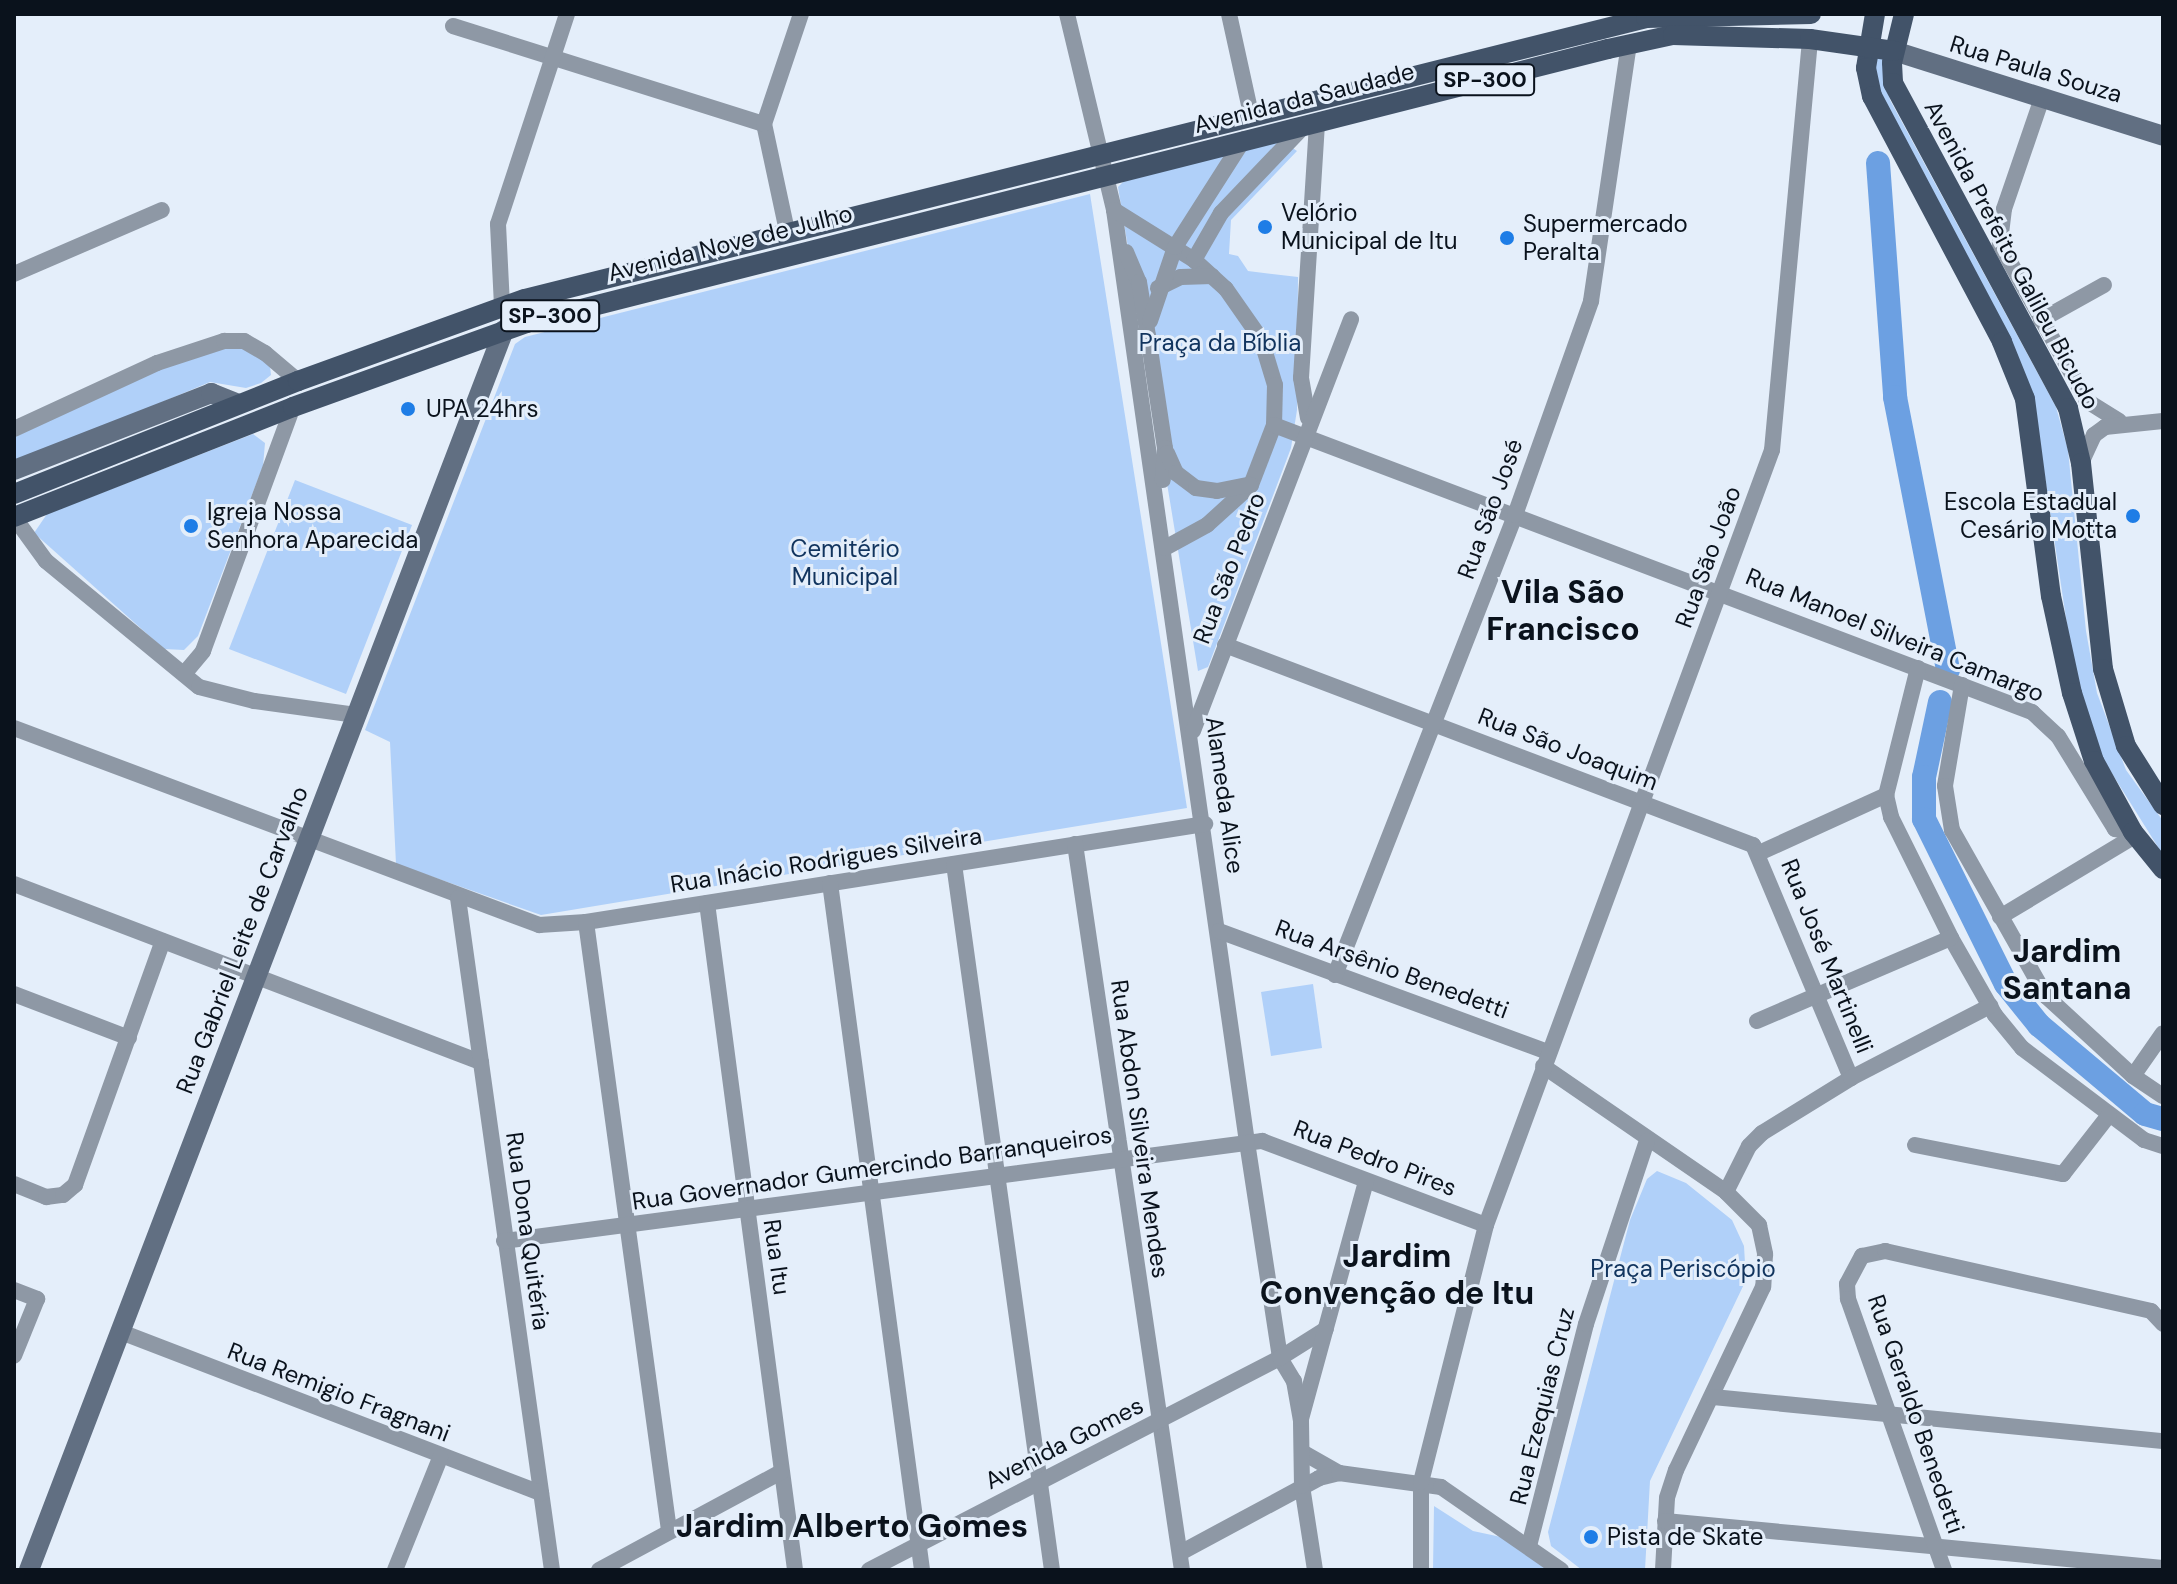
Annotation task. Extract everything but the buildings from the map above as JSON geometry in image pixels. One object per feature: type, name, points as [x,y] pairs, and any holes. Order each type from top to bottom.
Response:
[{"type":"main road","name":"Avenida da Saudade","points":[[1100,152],[1646,16],[1811,14]]},
{"type":"main road","name":"Avenida Prefeito Galileu Bicudo","points":[[1875,14],[1866,68],[1876,103],[2002,342],[2022,390],[2051,596],[2072,693],[2094,761],[2134,834],[2163,869]]},
{"type":"main road","name":"Avenida Prefeito Galileu Bicudo","points":[[1904,14],[1891,72],[1897,91],[2061,393],[2081,463],[2103,669],[2126,746],[2163,805]]},
{"type":"main road","name":"Avenida da Saudade","points":[[1106,175],[1673,35],[1810,39],[1894,51]]},
{"type":"main road","points":[[1244,139],[1256,123],[1306,101]]},
{"type":"main road","name":"Avenida Nove de Julho","points":[[14,494],[238,404],[502,306],[1100,152]]},
{"type":"main road","name":"Avenida Nove de Julho","points":[[14,517],[293,407],[504,330],[1106,175]]},
{"type":"main road","points":[[504,330],[518,308],[563,291]]},
{"type":"main road","points":[[473,340],[499,320],[502,306]]},
{"type":"street","points":[[502,306],[498,224],[567,14]]},
{"type":"street","points":[[787,231],[764,124],[801,14]]},
{"type":"street","name":"Alameda Alice","points":[[1067,14],[1114,210],[1158,497],[1280,1358],[1294,1381],[1301,1419]]},
{"type":"street","points":[[1229,14],[1251,114]]},
{"type":"street","points":[[1629,44],[1646,16]]},
{"type":"street","points":[[453,26],[764,124]]},
{"type":"street","name":"Rua São João","points":[[1421,1570],[1421,1482],[1486,1225],[1772,450],[1810,39]]},
{"type":"street","name":"Rua São José","points":[[1335,975],[1515,515],[1591,301],[1629,44]]},
{"type":"street","name":"Rua Paula Souza","points":[[1894,51],[2163,136]]},
{"type":"street","points":[[2042,98],[1999,236],[2041,320],[2087,401],[2119,421]]},
{"type":"street","points":[[1194,260],[1241,189],[1311,123]]},
{"type":"street","name":"Rua São Pedro","points":[[1308,419],[1301,378],[1311,123]]},
{"type":"street","points":[[1148,336],[1158,288],[1175,247],[1244,139]]},
{"type":"street","points":[[1225,170],[1241,189]]},
{"type":"street","points":[[14,274],[162,210]]},
{"type":"street","points":[[1114,210],[1194,260],[1239,304],[1261,339],[1275,385],[1274,425],[1251,485],[1207,525],[1165,548]]},
{"type":"street","points":[[1117,230],[1139,282],[1165,448],[1176,473],[1196,488],[1217,491],[1251,485]]},
{"type":"street","points":[[1158,288],[1181,277],[1212,276]]},
{"type":"street","points":[[2041,320],[2104,285]]},
{"type":"street","name":"Rua São Pedro","points":[[1192,733],[1305,437],[1308,419],[1351,319]]},
{"type":"street","name":"Rua Gabriel Leite de Carvalho","points":[[29,1570],[504,330]]},
{"type":"street","points":[[14,429],[157,363],[224,341],[255,347],[298,381]]},
{"type":"street","points":[[14,470],[211,393],[238,404]]},
{"type":"street","points":[[184,674],[203,651],[293,407]]},
{"type":"street","points":[[2081,463],[2094,435],[2119,421],[2163,421]]},
{"type":"street","name":"Rua Manoel Silveira Camargo","points":[[1274,425],[1721,592],[2041,717],[2115,829],[2134,834]]},
{"type":"street","points":[[1158,497],[1165,448]]},
{"type":"street","points":[[14,517],[46,561],[184,674],[215,694],[356,715]]},
{"type":"street","name":"Rua São Joaquim","points":[[1225,645],[1753,845],[1759,853]]},
{"type":"street","points":[[1918,668],[1886,795],[1891,817],[1951,938],[1990,1006],[2022,1048],[2144,1140],[2163,1146]]},
{"type":"street","points":[[1962,685],[1944,801],[1952,830],[2046,996],[2133,1076],[2163,1096]]},
{"type":"street","name":"Rua Inácio Rodrigues Silveira","points":[[14,728],[458,898],[539,925],[586,922],[1205,824]]},
{"type":"street","points":[[1759,853],[1886,795]]},
{"type":"street","points":[[2000,917],[2134,834]]},
{"type":"street","name":"Rua Abdon Silveira Mendes","points":[[1075,844],[1119,1160],[1182,1570]]},
{"type":"street","name":"Rua José Martinelli","points":[[1759,853],[1851,1078]]},
{"type":"street","points":[[954,864],[1052,1570]]},
{"type":"street","points":[[830,883],[922,1570]]},
{"type":"street","points":[[14,884],[481,1062]]},
{"type":"street","name":"Rua Dona Quitéria","points":[[458,898],[552,1570]]},
{"type":"street","name":"Rua Itu","points":[[707,903],[795,1570]]},
{"type":"street","points":[[586,922],[669,1530]]},
{"type":"street","name":"Rua Arsênio Benedetti","points":[[1219,931],[1545,1059],[1647,1141],[1746,1208],[1759,1225],[1765,1254],[1763,1287],[1713,1397]]},
{"type":"street","points":[[1757,1021],[1951,938]]},
{"type":"street","points":[[14,1184],[46,1197],[63,1195],[75,1185],[163,941]]},
{"type":"street","points":[[14,994],[129,1038]]},
{"type":"street","points":[[1726,1192],[1749,1146],[1762,1133],[1851,1078],[1990,1006]]},
{"type":"street","points":[[2133,1076],[2163,1033]]},
{"type":"street","points":[[1915,1145],[2063,1174],[2109,1115]]},
{"type":"street","name":"Rua Pedro Pires","points":[[1247,1142],[1262,1141],[1486,1225]]},
{"type":"street","name":"Rua Ezequias Cruz","points":[[1529,1546],[1586,1324],[1647,1141]]},
{"type":"street","name":"Rua Governador Gumercindo Barranqueiros","points":[[504,1241],[1247,1142]]},
{"type":"street","points":[[1315,1570],[1302,1486],[1301,1419],[1366,1181]]},
{"type":"street","name":"Rua Geraldo Benedetti","points":[[1944,1570],[1848,1299],[1853,1267],[1874,1251],[2151,1311],[2163,1324]]},
{"type":"street","points":[[14,1290],[37,1299],[14,1356]]},
{"type":"street","name":"Rua Remigio Fragnani","points":[[121,1332],[440,1458],[541,1493]]},
{"type":"street","name":"Avenida Gomes","points":[[869,1570],[1324,1336]]},
{"type":"street","points":[[1663,1570],[1665,1521],[1676,1470],[1713,1397],[2163,1441]]},
{"type":"street","points":[[1302,1452],[1339,1473],[1421,1482],[1468,1503],[1561,1570]]},
{"type":"street","points":[[395,1570],[440,1458]]},
{"type":"street","points":[[599,1570],[781,1472]]},
{"type":"street","points":[[1180,1553],[1302,1486],[1339,1473]]},
{"type":"street","points":[[1665,1521],[2163,1568]]},
{"type":"green space","points":[[1876,52],[1883,56],[1890,100],[2056,407],[2068,450],[2086,631],[2097,693],[2126,770],[2163,821],[2163,855],[2101,756],[2076,685],[2034,404],[1875,81]]},
{"type":"green space","name":"Praça da Bíblia","points":[[1281,140],[1297,151],[1231,220],[1229,254],[1238,256],[1248,271],[1298,277],[1297,410],[1291,448],[1208,667],[1198,671],[1118,187],[1126,179]]},
{"type":"green space","name":"Cemitério Municipal","points":[[1090,194],[1187,808],[541,915],[396,864],[390,742],[365,730],[515,344],[525,337]]},
{"type":"green space","points":[[245,346],[270,366],[271,375],[261,383],[246,388],[210,382],[14,464],[14,437],[64,410],[195,352]]},
{"type":"green space","points":[[253,434],[265,443],[263,466],[198,636],[184,650],[164,649],[34,533],[47,514]]},
{"type":"green space","points":[[295,480],[412,525],[346,694],[229,649]]},
{"type":"green space","points":[[1313,984],[1322,1048],[1271,1056],[1261,992]]},
{"type":"green space","name":"Praça Periscópio","points":[[1657,1171],[1686,1183],[1732,1220],[1744,1246],[1746,1280],[1650,1481],[1645,1570],[1582,1570],[1551,1546],[1548,1532],[1630,1220],[1647,1179]]},
{"type":"green space","points":[[1434,1506],[1473,1531],[1501,1537],[1553,1570],[1433,1570]]},
{"type":"waterway","points":[[1878,163],[1895,397],[1948,670]]},
{"type":"waterway","points":[[1940,702],[1924,777],[1924,819],[2006,984],[2039,1025],[2145,1114],[2163,1119]]},
{"type":"place","name":"Velório Municipal de Itu","points":[[1265,227]]},
{"type":"place","name":"Supermercado Peralta","points":[[1507,238]]},
{"type":"place","name":"UPA 24hrs","points":[[408,409]]},
{"type":"place","name":"Escola Estadual Cesário Motta","points":[[2133,516]]},
{"type":"place","name":"Igreja Nossa Senhora Aparecida","points":[[191,526]]},
{"type":"place","name":"Pista de Skate","points":[[1591,1537]]},
{"type":"district","name":"Vila São Francisco","points":[[1563,612]]},
{"type":"district","name":"Jardim Santana","points":[[2067,970]]},
{"type":"district","name":"Jardim Convenção de Itu","points":[[1397,1276]]},
{"type":"district","name":"Jardim Alberto Gomes","points":[[852,1526]]}]
